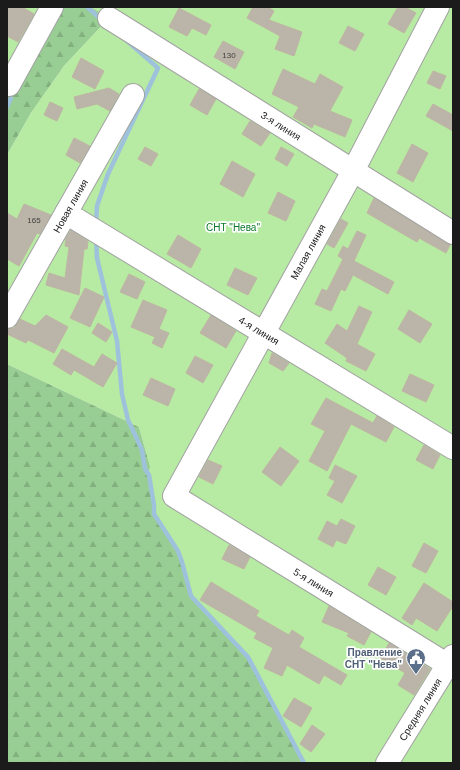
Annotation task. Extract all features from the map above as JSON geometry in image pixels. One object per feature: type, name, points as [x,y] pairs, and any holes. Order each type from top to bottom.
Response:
[{"type":"street","points":[[9,86],[52,7]]},
{"type":"street","name":"Малая линия","points":[[174,496],[353,171],[438,7]]},
{"type":"street","name":"3-я линия","points":[[109,18],[453,233]]},
{"type":"street","name":"Новая линия","points":[[7,317],[133,95]]},
{"type":"street","name":"4-я линия","points":[[66,212],[453,448]]},
{"type":"street","name":"5-я линия","points":[[174,496],[451,663]]},
{"type":"street","name":"Средняя линия","points":[[387,763],[451,663]]},
{"type":"green space","points":[[7,7],[53,7],[7,90]]},
{"type":"green space","points":[[53,7],[91,7],[109,18],[64,66],[31,113],[7,155],[7,90]]},
{"type":"green space","name":"СНТ \"Нева\"","points":[[91,7],[453,7],[453,763],[303,763],[248,657],[191,596],[178,551],[154,514],[149,475],[150,466],[139,427],[7,364],[7,155],[31,113],[64,66],[109,18]]},
{"type":"green space","points":[[7,364],[139,427],[150,466],[149,475],[154,514],[178,551],[191,596],[248,657],[303,763],[7,763]]},
{"type":"building","points":[[9,7],[22,7],[34,14],[18,42],[7,36],[7,12]]},
{"type":"building","points":[[253,7],[268,7],[274,11],[269,20],[302,32],[294,56],[275,49],[280,36],[247,18]]},
{"type":"building","points":[[398,7],[405,7],[416,13],[404,33],[388,24]]},
{"type":"building","points":[[179,8],[211,25],[206,35],[192,28],[187,36],[169,27]]},
{"type":"building","points":[[348,26],[364,34],[355,51],[339,43]]},
{"type":"building","points":[[223,41],[244,52],[235,69],[214,57]]},
{"type":"building","points":[[81,58],[104,71],[95,89],[72,77]]},
{"type":"building","points":[[283,69],[315,84],[320,74],[343,87],[330,111],[352,120],[345,137],[314,124],[312,128],[293,117],[299,107],[272,94]]},
{"type":"building","points":[[433,71],[446,76],[440,89],[427,83]]},
{"type":"building","points":[[109,88],[119,94],[110,111],[97,104],[77,109],[74,97]]},
{"type":"building","points":[[199,89],[216,99],[207,115],[190,105]]},
{"type":"building","points":[[50,102],[63,108],[57,121],[44,115]]},
{"type":"building","points":[[433,104],[453,115],[453,131],[426,116]]},
{"type":"building","points":[[250,121],[270,133],[261,146],[242,134]]},
{"type":"building","points":[[74,138],[90,146],[80,163],[66,155]]},
{"type":"building","points":[[412,144],[428,153],[413,182],[397,173]]},
{"type":"building","points":[[145,147],[158,154],[151,166],[138,159]]},
{"type":"building","points":[[281,147],[294,154],[287,166],[275,159]]},
{"type":"building","points":[[232,161],[255,174],[243,197],[220,184]]},
{"type":"building","points":[[278,192],[295,201],[286,221],[268,213]]},
{"type":"building","points":[[374,198],[450,245],[446,253],[419,238],[417,242],[367,213]]},
{"type":"building","points":[[24,204],[51,215],[40,234],[37,233],[19,266],[7,259],[7,213],[17,219]]},
{"type":"building","points":[[341,219],[348,223],[334,248],[327,244]]},
{"type":"building","points":[[71,230],[88,241],[87,249],[84,249],[79,295],[46,285],[49,273],[65,278],[69,247],[65,246],[66,238]]},
{"type":"building","points":[[357,231],[366,235],[354,261],[394,282],[388,294],[353,275],[345,291],[341,289],[331,311],[315,304],[322,289],[327,291],[343,259],[338,256],[343,246],[348,249]]},
{"type":"building","points":[[178,235],[201,249],[191,268],[167,254]]},
{"type":"building","points":[[235,268],[257,278],[248,295],[227,285]]},
{"type":"building","points":[[129,274],[145,282],[137,299],[120,292]]},
{"type":"building","points":[[85,288],[104,297],[90,327],[70,318]]},
{"type":"building","points":[[143,300],[167,310],[159,329],[169,333],[162,348],[152,343],[155,337],[131,327]]},
{"type":"building","points":[[359,306],[372,312],[357,344],[375,354],[366,371],[346,361],[347,358],[325,343],[337,324],[347,331]]},
{"type":"building","points":[[409,310],[432,324],[420,343],[398,329]]},
{"type":"building","points":[[46,315],[68,327],[54,353],[28,340],[26,343],[7,334],[8,329],[14,328],[20,319],[35,326]]},
{"type":"building","points":[[211,315],[236,331],[226,348],[200,333]]},
{"type":"building","points":[[98,323],[112,332],[106,342],[92,333]]},
{"type":"building","points":[[62,349],[94,367],[102,354],[117,363],[103,387],[74,370],[71,375],[53,364]]},
{"type":"building","points":[[272,353],[289,363],[283,371],[269,363]]},
{"type":"building","points":[[195,356],[213,365],[203,383],[186,373]]},
{"type":"building","points":[[410,374],[434,385],[426,402],[402,391]]},
{"type":"building","points":[[151,378],[175,389],[168,406],[143,395]]},
{"type":"building","points":[[326,398],[373,423],[377,416],[394,427],[386,442],[351,424],[327,471],[309,461],[325,431],[311,424]]},
{"type":"building","points":[[424,445],[440,455],[433,469],[416,460]]},
{"type":"building","points":[[280,447],[299,461],[281,486],[262,472]]},
{"type":"building","points":[[208,460],[222,466],[213,484],[199,477]]},
{"type":"building","points":[[335,465],[357,476],[342,503],[327,495],[335,481],[329,478]]},
{"type":"building","points":[[341,519],[355,526],[346,544],[336,540],[333,547],[318,539],[327,521],[337,526]]},
{"type":"building","points":[[424,543],[438,551],[426,573],[412,566]]},
{"type":"building","points":[[229,545],[250,557],[244,569],[222,559]]},
{"type":"building","points":[[378,567],[396,577],[386,595],[368,585]]},
{"type":"building","points":[[211,582],[259,611],[256,616],[289,635],[292,630],[304,638],[299,647],[347,675],[341,685],[324,675],[319,684],[287,665],[282,676],[264,668],[273,648],[254,638],[257,633],[200,600]]},
{"type":"building","points":[[424,583],[453,602],[453,606],[437,631],[416,618],[412,625],[402,618]]},
{"type":"building","points":[[329,606],[371,632],[364,645],[347,636],[349,633],[322,622]]},
{"type":"building","points":[[389,643],[430,669],[414,695],[398,685],[405,673],[380,658]]},
{"type":"building","points":[[294,698],[312,708],[301,727],[283,716]]},
{"type":"building","points":[[312,725],[325,734],[311,752],[300,744]]},
{"type":"waterway","points":[[87,7],[102,20]]},
{"type":"waterway","points":[[96,223],[97,206],[108,174],[158,68],[126,40]]},
{"type":"waterway","points":[[7,107],[11,98]]},
{"type":"waterway","points":[[96,239],[97,258],[117,341],[122,394],[128,420],[142,450],[145,469],[149,475],[154,514],[178,551],[191,596],[248,657],[304,763]]},
{"type":"place","name":"Правление СНТ \"Нева\"","points":[[416,675]]}]
